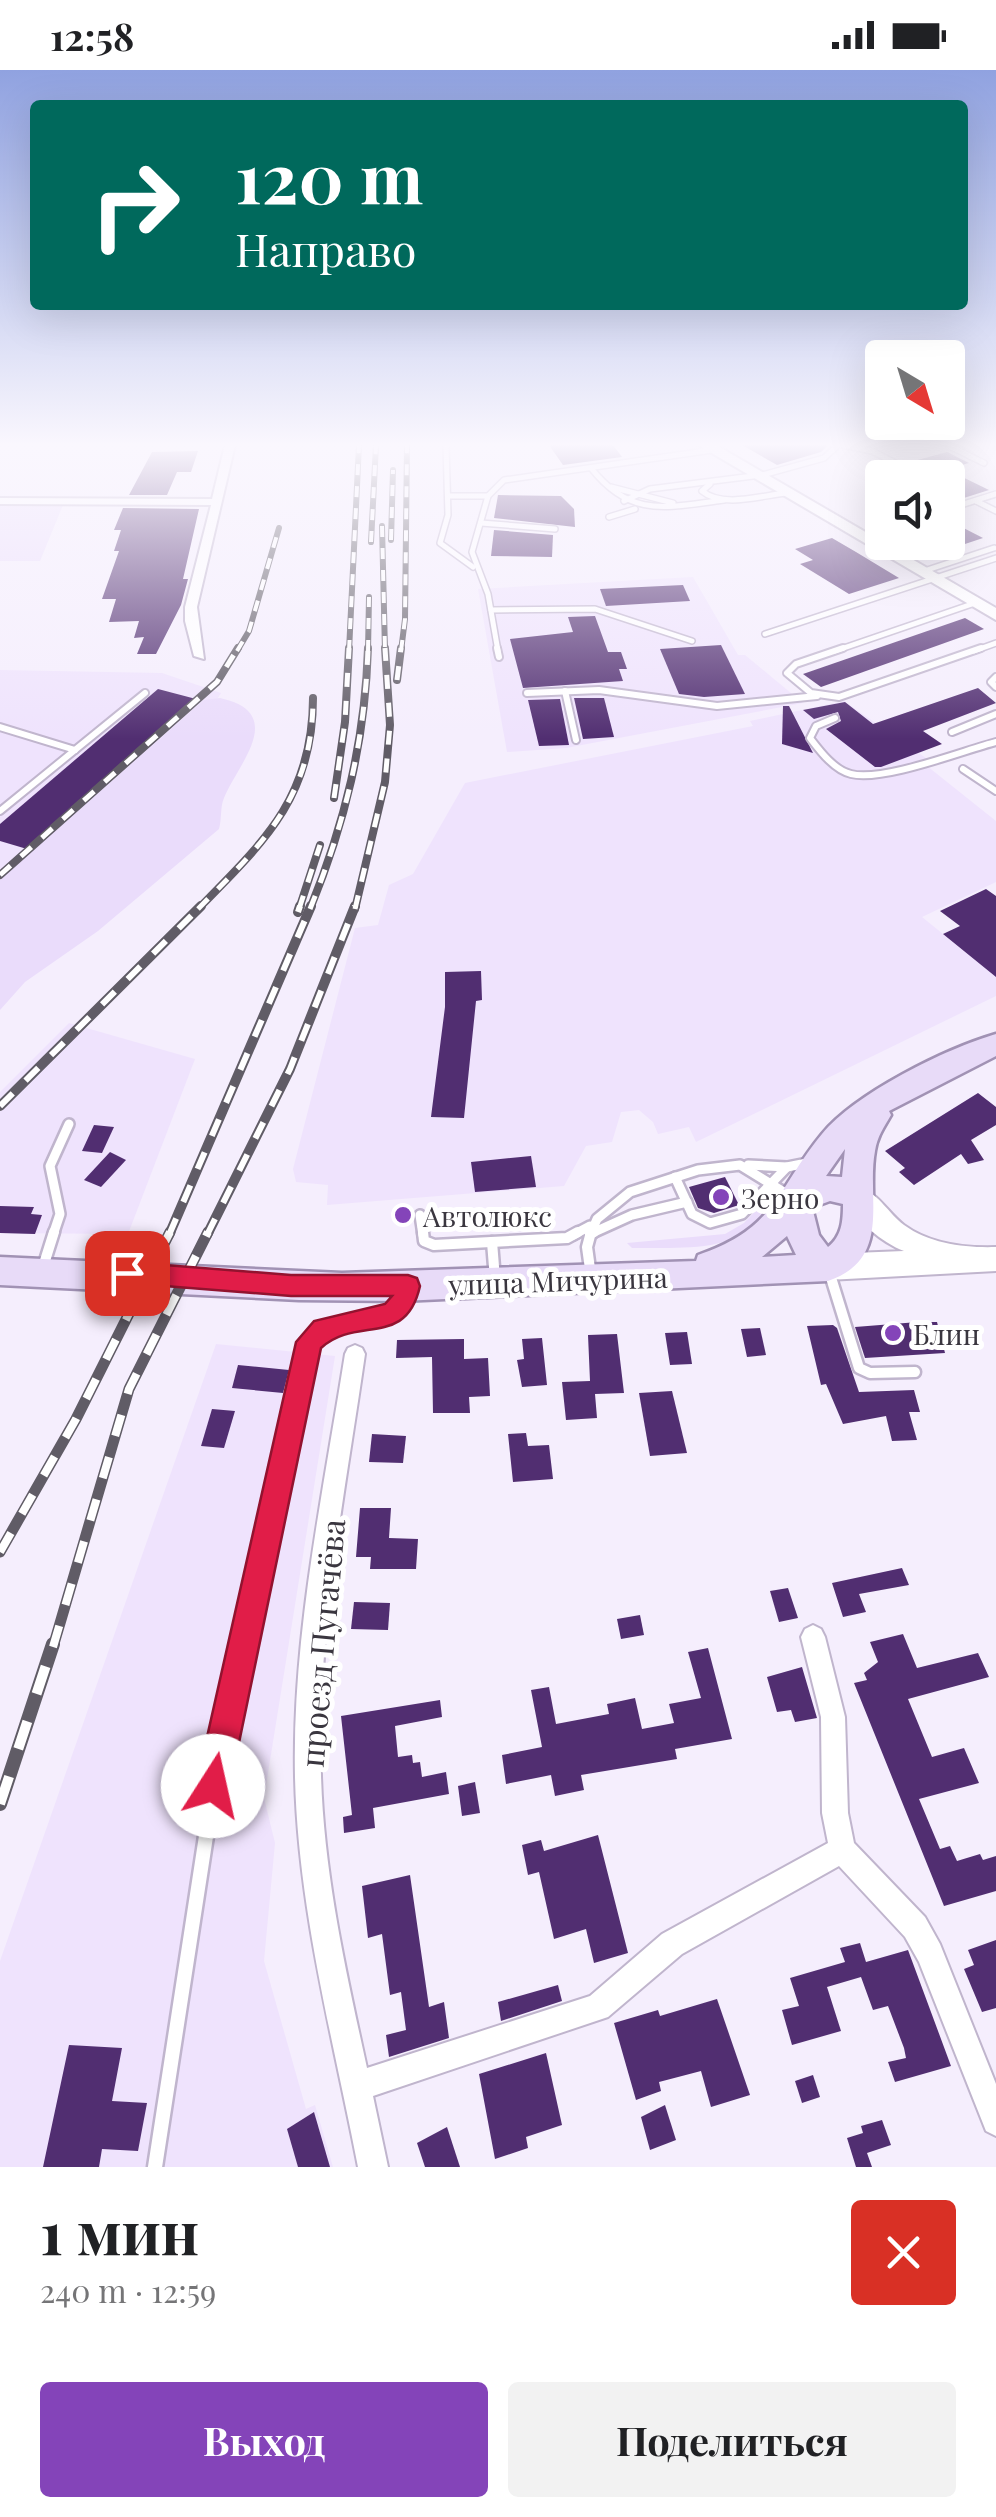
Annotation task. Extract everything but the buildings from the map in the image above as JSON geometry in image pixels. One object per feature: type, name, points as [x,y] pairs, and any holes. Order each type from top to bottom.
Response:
[{"type":"main road","points":[[870,543],[996,616]]},
{"type":"main road","points":[[669,1276],[749,1250],[768,1236],[785,1192],[828,1153],[855,1120],[996,1044]]},
{"type":"main road","points":[[785,1192],[809,1250],[828,1267],[855,1240],[860,1224],[856,1156],[862,1133],[896,1095]]},
{"type":"main road","points":[[785,1192],[831,1187],[848,1191],[904,1240],[984,1260]]},
{"type":"main road","name":"улица Мичурина","points":[[0,1270],[102,1271],[291,1286],[408,1286],[495,1283],[589,1266],[669,1276],[984,1260]]},
{"type":"street","points":[[200,656],[191,622],[207,543]]},
{"type":"street","name":"проезд Пугачёва","points":[[356,1354],[321,1584],[308,1732],[311,1826],[321,1900],[373,2167]]},
{"type":"street","points":[[813,1638],[833,1717],[835,1813],[842,1850],[915,1927],[930,1954],[996,2121]]},
{"type":"street","points":[[358,2086],[598,2007],[672,1944],[842,1850]]},
{"type":"lane","points":[[440,543],[476,569]]},
{"type":"lane","points":[[475,543],[472,552],[486,589],[499,658]]},
{"type":"lane","points":[[764,634],[994,548]]},
{"type":"lane","points":[[927,575],[996,558]]},
{"type":"lane","points":[[820,696],[790,678],[789,668],[975,603]]},
{"type":"lane","points":[[491,610],[595,609],[692,641]]},
{"type":"lane","points":[[527,693],[599,690],[717,706],[840,697],[996,643]]},
{"type":"lane","points":[[996,677],[991,682],[996,687]]},
{"type":"lane","points":[[566,691],[576,740]]},
{"type":"lane","points":[[0,811],[145,693]]},
{"type":"lane","points":[[952,732],[996,714]]},
{"type":"lane","points":[[835,718],[816,726],[810,738],[842,770],[852,774],[890,772],[996,742]]},
{"type":"lane","points":[[0,727],[74,750]]},
{"type":"lane","points":[[964,769],[996,791]]},
{"type":"lane","points":[[42,1271],[60,1214],[50,1166],[69,1124]]},
{"type":"lane","points":[[568,1238],[596,1220],[626,1190],[740,1165],[787,1168],[828,1153],[862,1133]]},
{"type":"lane","points":[[740,1165],[785,1192]]},
{"type":"lane","points":[[785,1192],[787,1168]]},
{"type":"lane","points":[[675,1178],[686,1202],[702,1222],[736,1218],[785,1192]]},
{"type":"lane","points":[[588,1235],[632,1216],[686,1202]]},
{"type":"lane","points":[[420,1215],[422,1237],[429,1245],[568,1238],[579,1242],[589,1266]]},
{"type":"lane","points":[[589,1266],[588,1235],[596,1220]]},
{"type":"lane","points":[[492,1242],[495,1283]]},
{"type":"lane","points":[[828,1267],[859,1368],[870,1373],[915,1372]]},
{"type":"lane","points":[[155,2167],[219,1752],[306,1353],[317,1332],[399,1310],[406,1300],[408,1286]]},
{"type":"shaded area","points":[[0,543],[47,543],[40,561],[0,561]]},
{"type":"shaded area","points":[[693,577],[738,655],[745,655],[803,703],[566,748],[507,752],[478,589]]},
{"type":"shaded area","points":[[0,670],[162,673],[221,693],[212,707],[0,896]]},
{"type":"shaded area","points":[[220,698],[241,705],[252,715],[255,728],[247,756],[223,801],[219,829],[98,931],[25,982],[0,1010],[0,880],[204,700]]},
{"type":"shaded area","points":[[844,701],[933,763],[927,766],[996,821],[996,882],[922,917],[996,977],[996,996],[696,1142],[689,1127],[658,1134],[653,1122],[639,1110],[621,1112],[612,1142],[586,1146],[564,1186],[327,1205],[328,1185],[296,1182],[293,1169],[355,928],[378,925],[389,885],[413,874],[465,783],[753,726],[750,721]]},
{"type":"shaded area","points":[[69,1023],[195,1059],[128,1234],[0,1233],[0,1092]]},
{"type":"shaded area","points":[[765,1201],[775,1205],[762,1221],[729,1240],[672,1248],[632,1248],[627,1243],[725,1234],[744,1223]]},
{"type":"shaded area","points":[[216,1344],[335,1356],[264,1798],[275,1843],[264,1961],[306,2109],[315,2105],[333,2167],[0,2167],[0,1961]]},
{"type":"railway","points":[[237,651],[249,631],[275,543]]},
{"type":"railway","points":[[349,651],[354,543]]},
{"type":"railway","points":[[382,543],[385,651]]},
{"type":"railway","points":[[401,651],[406,543]]},
{"type":"railway","points":[[368,651],[369,597]]},
{"type":"railway","points":[[0,875],[217,682],[238,648]]},
{"type":"railway","points":[[334,798],[345,722],[349,648]]},
{"type":"railway","points":[[310,909],[351,781],[363,716],[368,648]]},
{"type":"railway","points":[[355,909],[385,782],[390,725],[385,648]]},
{"type":"railway","points":[[397,680],[401,648]]},
{"type":"railway","points":[[199,908],[263,839],[294,791],[311,733],[313,698]]},
{"type":"railway","points":[[299,909],[320,845]]},
{"type":"railway","points":[[169,1235],[311,906]]},
{"type":"railway","points":[[207,1235],[290,1069],[355,906]]},
{"type":"railway","points":[[0,1106],[199,908]]},
{"type":"railway","points":[[0,1552],[76,1419],[170,1232]]},
{"type":"railway","points":[[53,1647],[129,1389],[208,1232]]},
{"type":"railway","points":[[0,1804],[53,1644]]},
{"type":"place","name":"Зерно","points":[[721,1197]]},
{"type":"place","name":"Автолюкс","points":[[403,1215]]},
{"type":"place","name":"Блин","points":[[893,1333]]},
{"type":"route","points":[[127,1273],[291,1286],[408,1286],[406,1300],[392,1314],[324,1329],[309,1342],[213,1786]]}]
